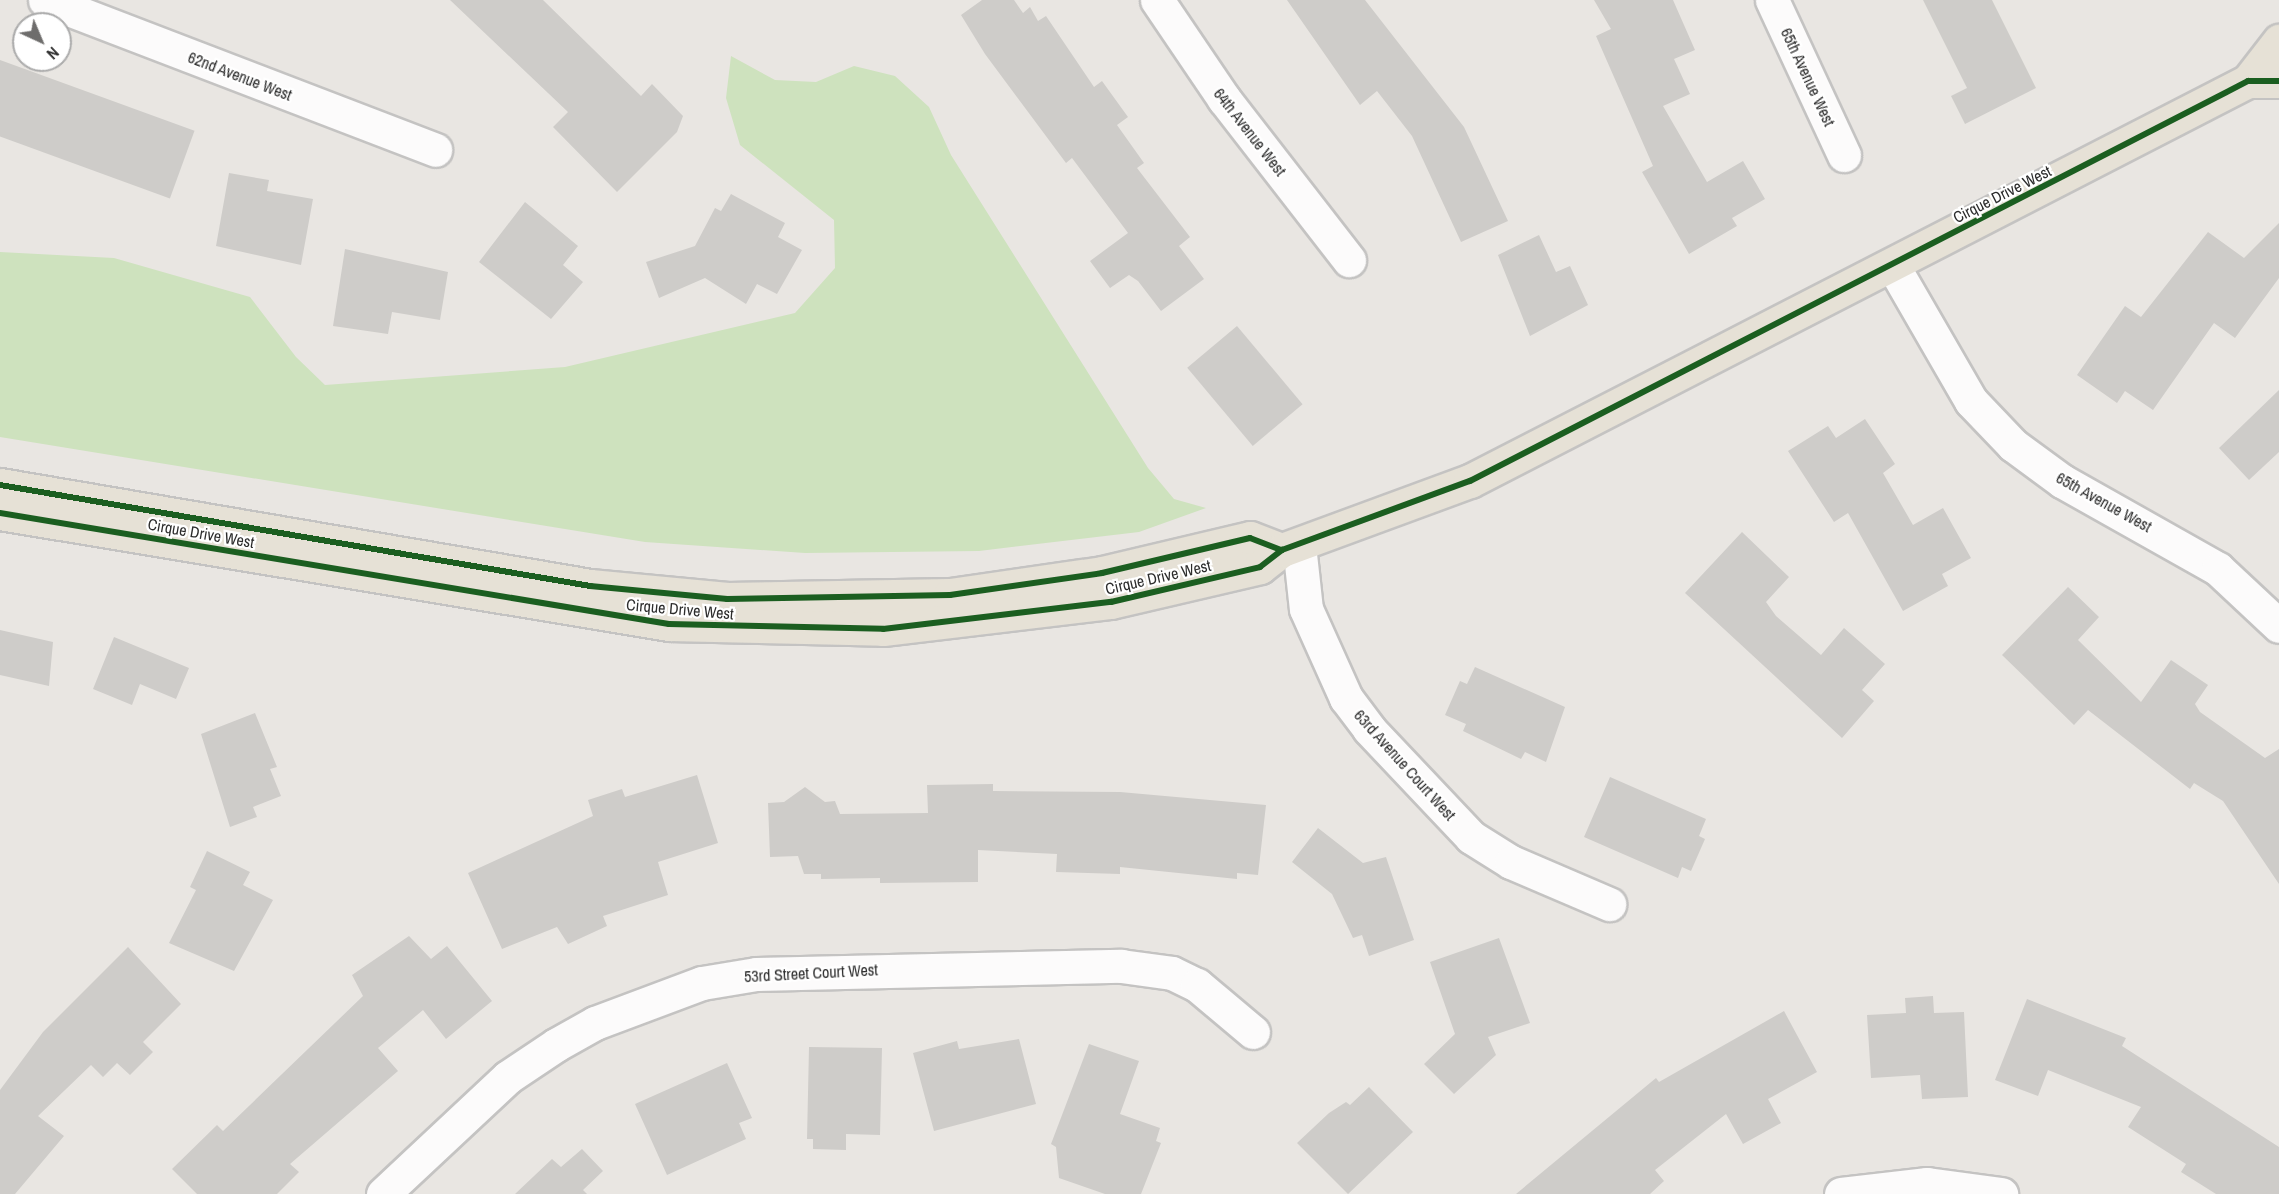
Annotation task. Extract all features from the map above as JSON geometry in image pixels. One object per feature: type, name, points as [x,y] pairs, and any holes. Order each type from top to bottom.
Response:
[{"type":"main road","name":"Cirque Drive West","points":[[0,513],[600,615],[737,628],[883,629],[1036,615],[1247,571],[1290,547],[1508,464],[1893,266],[2264,81],[2279,41]]},
{"type":"main road","name":"Cirque Drive West","points":[[0,485],[590,586],[728,599],[950,595],[1101,573],[1250,538],[1290,547]]},
{"type":"street","name":"62nd Avenue West","points":[[45,0],[435,150]]},
{"type":"street","name":"64th Avenue West","points":[[1157,0],[1224,99],[1349,260]]},
{"type":"street","name":"65th Avenue West","points":[[1772,0],[1844,154]]},
{"type":"street","name":"65th Avenue West","points":[[1893,266],[1971,401],[2013,445],[2062,482],[2218,569],[2279,626]]},
{"type":"street","name":"63rd Avenue Court West","points":[[1290,547],[1306,609],[1346,698],[1369,729],[1471,837],[1511,862],[1610,904]]},
{"type":"street","name":"53rd Street Court West","points":[[382,1194],[508,1077],[556,1045],[628,1009],[702,983],[756,974],[1121,966],[1172,973],[1197,985],[1253,1032]]},
{"type":"street","points":[[1841,1194],[1873,1188],[1927,1184],[2001,1194]]},
{"type":"green space","points":[[731,56],[775,80],[816,82],[854,66],[895,76],[929,107],[951,155],[1148,468],[1174,499],[1206,508],[1139,532],[979,551],[805,553],[645,542],[0,437],[0,252],[114,258],[250,297],[296,357],[325,385],[565,367],[795,313],[835,268],[834,220],[740,145],[726,98]]},
{"type":"building","points":[[450,0],[543,0],[641,96],[652,84],[683,116],[677,132],[617,192],[553,127],[568,112]]},
{"type":"building","points":[[982,0],[1014,0],[1023,13],[1030,7],[1038,21],[1046,16],[1094,87],[1102,81],[1128,117],[1117,125],[1144,163],[1137,168],[1190,237],[1179,246],[1204,279],[1161,311],[1138,281],[1129,275],[1110,288],[1090,261],[1128,233],[1072,158],[1066,163],[985,54],[961,15]]},
{"type":"building","points":[[1287,0],[1365,0],[1464,127],[1508,221],[1461,242],[1412,136],[1377,91],[1360,105]]},
{"type":"building","points":[[1594,0],[1673,0],[1695,50],[1674,59],[1690,94],[1663,106],[1707,182],[1743,161],[1765,199],[1732,218],[1737,226],[1689,254],[1642,172],[1653,166],[1596,36],[1611,29]]},
{"type":"building","points":[[1923,0],[1992,0],[2036,88],[1965,124],[1951,96],[1967,88]]},
{"type":"building","points":[[0,60],[12,64],[12,72],[33,72],[195,131],[170,198],[0,137]]},
{"type":"building","points":[[229,173],[269,180],[267,191],[313,199],[301,265],[216,246]]},
{"type":"building","points":[[731,194],[785,223],[778,237],[802,250],[777,294],[757,284],[746,304],[705,278],[659,298],[646,262],[695,246],[715,208],[721,211]]},
{"type":"building","points":[[525,202],[578,246],[563,265],[583,282],[551,319],[479,262]]},
{"type":"building","points":[[2279,223],[2279,278],[2235,338],[2214,323],[2153,410],[2125,391],[2117,403],[2077,375],[2125,306],[2141,317],[2208,232],[2244,258]]},
{"type":"building","points":[[1539,235],[1556,272],[1570,266],[1588,305],[1530,336],[1498,255]]},
{"type":"building","points":[[345,249],[448,272],[440,320],[392,312],[388,334],[333,326]]},
{"type":"building","points":[[1237,326],[1303,404],[1253,446],[1187,368]]},
{"type":"building","points":[[2279,390],[2279,452],[2249,480],[2219,448]]},
{"type":"building","points":[[1865,419],[1895,464],[1883,473],[1913,525],[1943,508],[1971,558],[1942,574],[1948,586],[1903,611],[1848,513],[1834,522],[1788,451],[1828,426],[1836,438]]},
{"type":"building","points":[[1742,532],[1789,577],[1766,602],[1776,616],[1821,655],[1844,628],[1885,664],[1862,690],[1874,701],[1842,738],[1685,593]]},
{"type":"building","points":[[2068,587],[2099,617],[2078,640],[2141,702],[2171,660],[2208,685],[2195,704],[2200,712],[2265,758],[2279,749],[2279,884],[2223,801],[2194,783],[2190,789],[2088,710],[2074,725],[2002,655]]},
{"type":"building","points":[[0,630],[53,642],[49,686],[0,675]]},
{"type":"building","points":[[114,637],[189,668],[176,699],[140,684],[132,705],[93,689]]},
{"type":"building","points":[[1475,667],[1565,707],[1546,762],[1525,752],[1521,759],[1463,731],[1466,724],[1445,715],[1460,681],[1467,684]]},
{"type":"building","points":[[255,713],[277,767],[270,769],[281,796],[253,807],[257,817],[230,827],[201,734]]},
{"type":"building","points":[[697,775],[718,843],[658,862],[668,895],[603,916],[607,926],[568,944],[557,927],[502,949],[468,873],[593,816],[588,800],[622,789],[625,797]]},
{"type":"building","points":[[1610,777],[1706,819],[1699,836],[1705,839],[1691,871],[1682,867],[1678,878],[1584,837]]},
{"type":"building","points":[[993,784],[993,791],[1120,792],[1266,805],[1258,875],[1237,873],[1237,879],[1120,867],[1120,874],[1056,872],[1057,854],[978,850],[978,882],[880,883],[880,878],[821,879],[821,874],[804,874],[798,856],[770,857],[768,803],[784,802],[805,787],[825,802],[835,801],[840,814],[928,813],[927,785]]},
{"type":"building","points":[[1318,828],[1363,863],[1386,857],[1414,940],[1369,956],[1362,935],[1353,938],[1332,894],[1292,862]]},
{"type":"building","points":[[207,851],[250,872],[243,885],[273,900],[234,971],[169,943],[196,890],[190,887]]},
{"type":"building","points":[[409,936],[431,959],[447,946],[492,1001],[446,1039],[423,1010],[378,1048],[398,1071],[290,1164],[299,1172],[277,1194],[197,1194],[172,1169],[217,1125],[223,1131],[363,996],[352,975]]},
{"type":"building","points":[[1499,938],[1530,1023],[1488,1037],[1496,1055],[1454,1094],[1424,1064],[1455,1034],[1430,962]]},
{"type":"building","points":[[128,947],[181,1004],[143,1042],[153,1052],[130,1075],[117,1063],[103,1077],[91,1065],[38,1116],[64,1136],[15,1194],[0,1194],[0,1090],[43,1032]]},
{"type":"building","points":[[1933,996],[1934,1013],[1964,1012],[1968,1097],[1922,1099],[1920,1075],[1871,1078],[1867,1015],[1906,1013],[1905,998]]},
{"type":"building","points":[[2027,999],[2126,1038],[2122,1046],[2279,1147],[2279,1194],[2216,1194],[2181,1172],[2186,1164],[2128,1127],[2141,1107],[2048,1070],[2038,1096],[1995,1080]]},
{"type":"building","points":[[1784,1011],[1817,1072],[1768,1099],[1781,1123],[1743,1144],[1726,1114],[1655,1170],[1664,1181],[1650,1194],[1516,1194],[1656,1078],[1659,1082]]},
{"type":"building","points":[[1019,1039],[1036,1104],[934,1131],[913,1053],[957,1041],[959,1049]]},
{"type":"building","points":[[1089,1044],[1139,1061],[1120,1114],[1160,1128],[1156,1141],[1161,1143],[1141,1194],[1105,1194],[1059,1178],[1056,1147],[1051,1144]]},
{"type":"building","points":[[809,1047],[882,1048],[880,1135],[846,1134],[846,1150],[813,1149],[813,1139],[807,1139]]},
{"type":"building","points":[[727,1063],[752,1118],[739,1123],[746,1139],[667,1175],[635,1104]]},
{"type":"building","points":[[1369,1087],[1413,1132],[1348,1194],[1297,1143],[1329,1113],[1346,1102],[1350,1105]]},
{"type":"building","points":[[582,1149],[603,1171],[583,1190],[587,1194],[515,1194],[552,1159],[561,1167]]},
{"type":"cycle path","points":[[0,513],[669,624],[883,629],[1111,602],[1260,567],[1282,550],[1470,481],[2248,81],[2279,81]]},
{"type":"cycle path","points":[[0,485],[590,586],[727,599],[950,595],[1102,573],[1250,538],[1282,550]]}]
